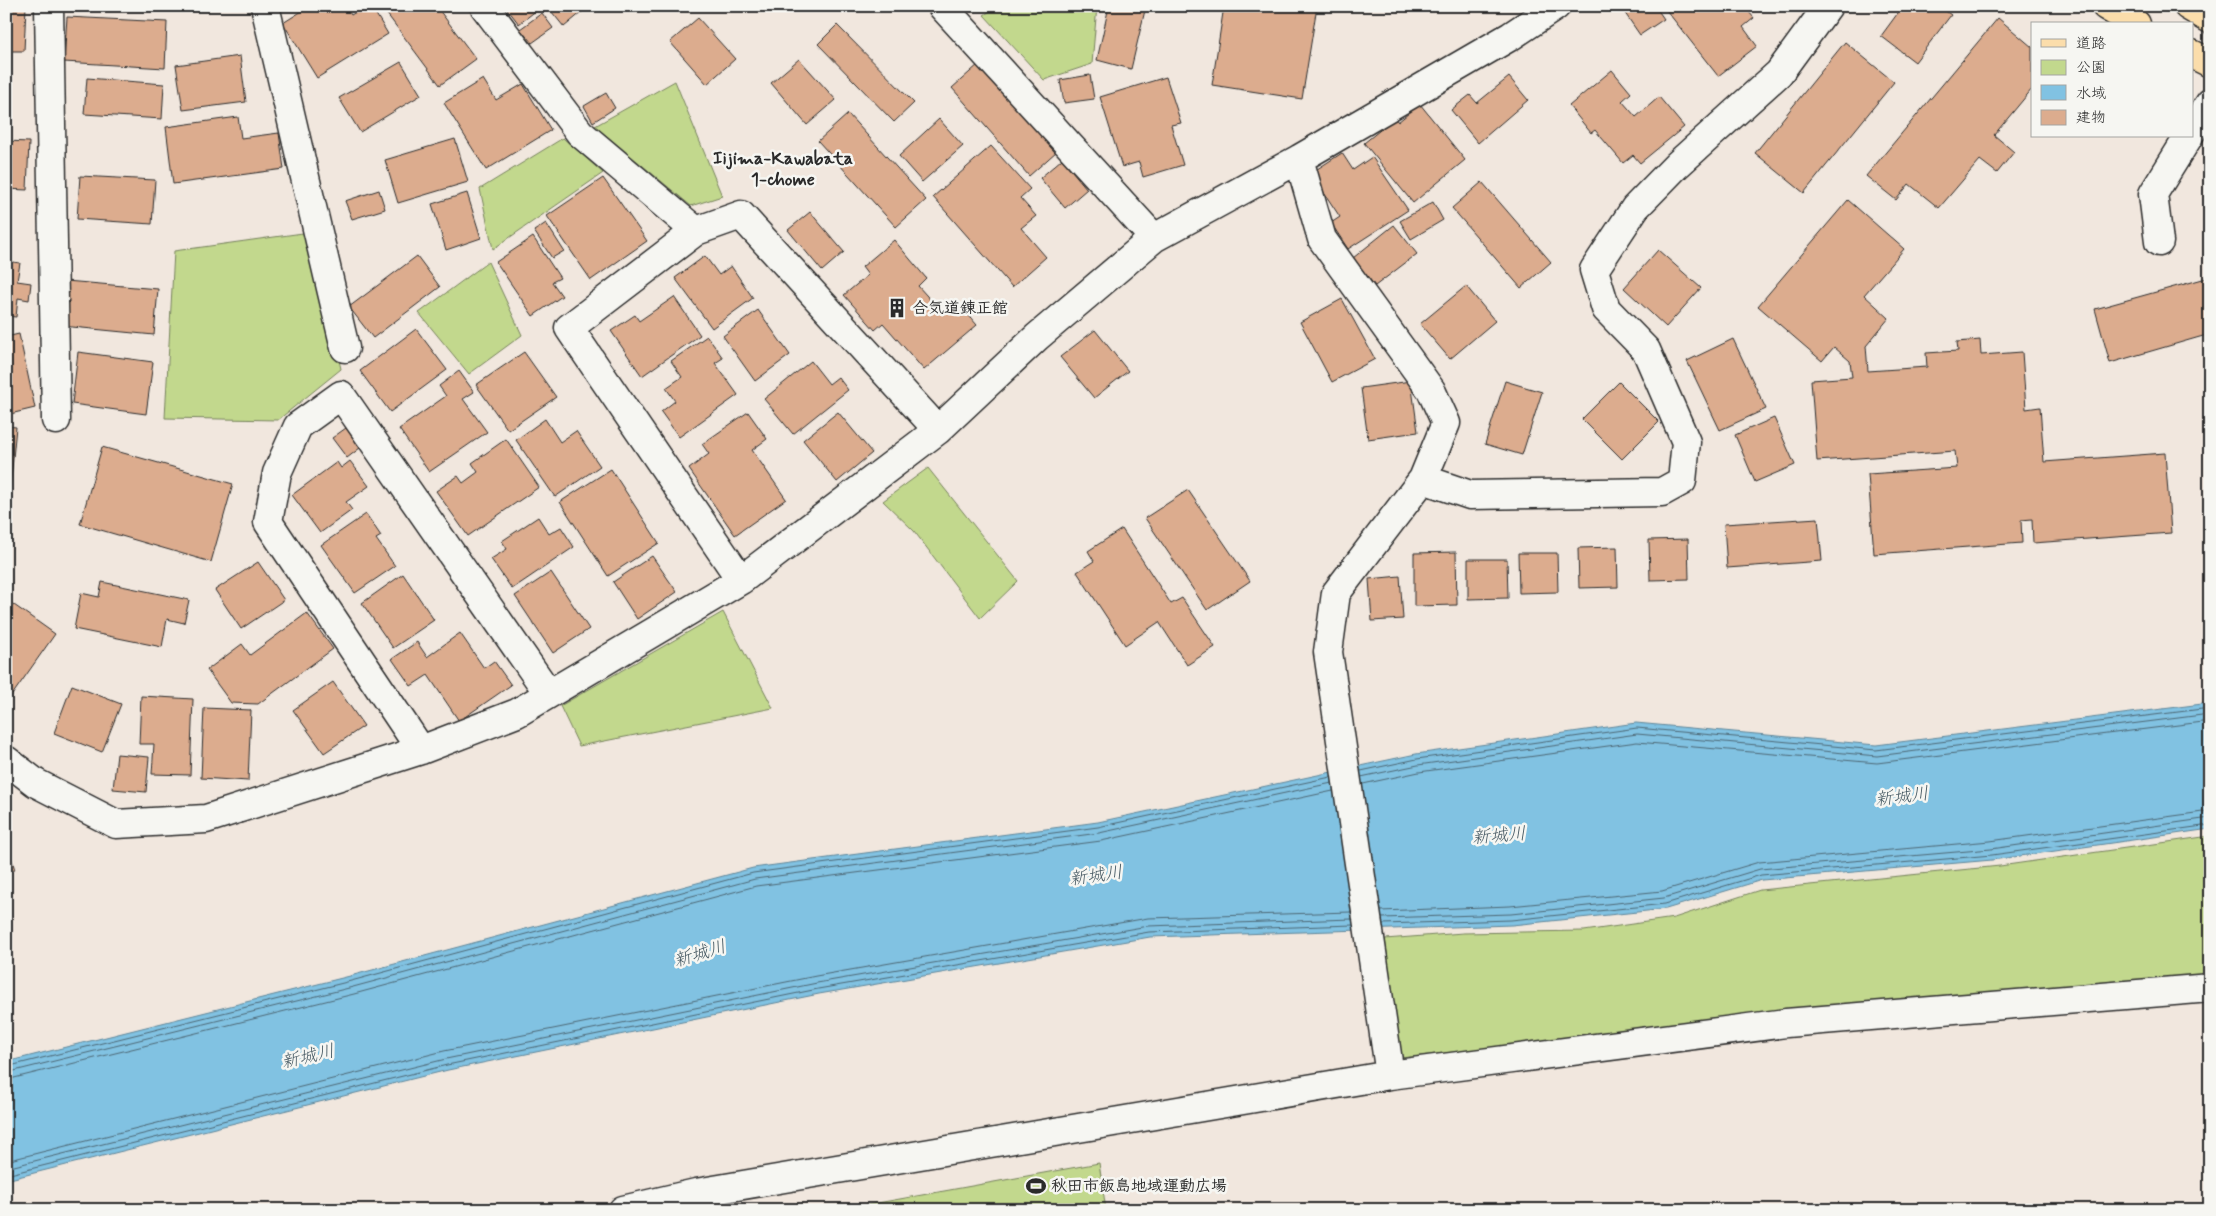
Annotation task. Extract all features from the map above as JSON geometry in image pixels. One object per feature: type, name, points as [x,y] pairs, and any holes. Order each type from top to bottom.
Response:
[{"type":"main road","points":[[2106,6],[2133,22]]},
{"type":"main road","points":[[2188,6],[2210,19]]},
{"type":"main road","points":[[2194,55],[2210,63]]},
{"type":"street","points":[[49,6],[56,420]]},
{"type":"street","points":[[264,6],[345,348]]},
{"type":"street","points":[[484,6],[580,133],[696,231]]},
{"type":"street","points":[[942,6],[1154,238]]},
{"type":"street","points":[[6,760],[36,783],[116,824],[206,819],[421,750],[517,713],[741,580],[938,430],[1037,337],[1154,238],[1299,159],[1511,36],[1556,6]]},
{"type":"street","points":[[1423,479],[1470,495],[1662,492],[1682,481],[1686,442],[1646,350],[1606,309],[1594,270],[1635,208],[1677,165],[1779,73],[1828,6]]},
{"type":"street","points":[[2194,128],[2210,103]]},
{"type":"street","points":[[2159,242],[2153,194],[2188,138]]},
{"type":"street","points":[[1299,159],[1322,239],[1431,390],[1446,423],[1423,479],[1336,593],[1328,652],[1390,1075]]},
{"type":"street","points":[[741,580],[569,328],[696,231],[741,215],[938,430]]},
{"type":"street","points":[[421,750],[268,522],[277,473],[298,426],[341,395],[549,694]]},
{"type":"street","points":[[623,1210],[696,1193],[1390,1075],[1786,1023],[2210,988]]},
{"type":"green space","points":[[998,6],[1097,6],[1092,64],[1044,80],[984,15]]},
{"type":"green space","points":[[675,81],[722,196],[691,206],[595,126]]},
{"type":"green space","points":[[563,138],[603,173],[493,249],[480,189]]},
{"type":"green space","points":[[310,232],[341,369],[278,420],[165,418],[174,251]]},
{"type":"green space","points":[[488,262],[522,335],[469,374],[419,313]]},
{"type":"green space","points":[[928,468],[1018,581],[980,618],[914,531],[883,501]]},
{"type":"green space","points":[[723,612],[773,708],[579,746],[560,706]]},
{"type":"green space","points":[[2210,836],[2210,978],[1821,1010],[1401,1058],[1385,939],[1463,933],[1584,931],[1674,918],[1760,890],[2000,866]]},
{"type":"green space","name":"秋田市飯島地域運動広場","points":[[1099,1163],[1106,1210],[839,1210]]},
{"type":"water","name":"新城川","points":[[2210,703],[2210,829],[1992,860],[1762,880],[1666,909],[1512,925],[1150,937],[819,994],[448,1070],[6,1180],[6,1062],[350,976],[753,868],[1098,822],[1416,754],[1636,723],[1876,745]]},
{"type":"building","points":[[6,6],[26,6],[24,51],[6,51]]},
{"type":"building","points":[[310,6],[345,6],[351,15],[366,6],[371,6],[388,34],[317,78],[283,23]]},
{"type":"building","points":[[381,6],[436,6],[476,59],[440,85]]},
{"type":"building","points":[[505,6],[542,6],[519,24]]},
{"type":"building","points":[[547,6],[587,6],[588,7],[564,27]]},
{"type":"building","points":[[1109,6],[1146,6],[1131,69],[1097,60]]},
{"type":"building","points":[[1224,6],[1317,6],[1302,99],[1212,85]]},
{"type":"building","points":[[1620,6],[1655,6],[1664,19],[1640,35]]},
{"type":"building","points":[[1663,6],[1744,6],[1754,18],[1743,27],[1757,46],[1718,76]]},
{"type":"building","points":[[1903,6],[1939,6],[1951,15],[1915,62],[1881,36]]},
{"type":"building","points":[[542,13],[553,28],[532,43],[520,29]]},
{"type":"building","points":[[67,17],[167,22],[165,68],[64,62]]},
{"type":"building","points":[[698,18],[735,59],[707,84],[670,42]]},
{"type":"building","points":[[1998,18],[2031,46],[2031,90],[1994,135],[2014,152],[1997,173],[1980,160],[1939,208],[1909,184],[1896,200],[1866,176]]},
{"type":"building","points":[[837,25],[914,103],[894,122],[818,44]]},
{"type":"building","points":[[1845,42],[1894,82],[1804,193],[1755,153]]},
{"type":"building","points":[[240,56],[246,102],[183,110],[176,65]]},
{"type":"building","points":[[799,59],[836,100],[807,125],[771,83]]},
{"type":"building","points":[[401,62],[421,95],[360,132],[339,98]]},
{"type":"building","points":[[979,64],[1057,151],[1029,176],[952,88]]},
{"type":"building","points":[[1612,70],[1631,93],[1622,101],[1636,117],[1659,97],[1684,127],[1640,163],[1633,155],[1623,163],[1595,130],[1591,133],[1569,106]]},
{"type":"building","points":[[1090,75],[1094,99],[1064,103],[1060,80]]},
{"type":"building","points":[[1166,77],[1181,123],[1171,125],[1183,165],[1143,177],[1139,162],[1122,167],[1100,97]]},
{"type":"building","points":[[1509,77],[1528,100],[1478,143],[1451,110],[1470,95],[1477,103]]},
{"type":"building","points":[[87,78],[164,84],[162,119],[84,114]]},
{"type":"building","points":[[483,79],[496,100],[523,84],[551,130],[486,170],[444,103]]},
{"type":"building","points":[[606,93],[615,108],[593,122],[584,106]]},
{"type":"building","points":[[1420,104],[1465,160],[1413,203],[1364,143],[1395,118],[1398,122]]},
{"type":"building","points":[[848,114],[926,200],[896,227],[818,141]]},
{"type":"building","points":[[238,117],[241,138],[279,133],[284,169],[173,184],[166,127]]},
{"type":"building","points":[[939,119],[963,146],[922,182],[899,156]]},
{"type":"building","points":[[455,139],[468,182],[398,203],[385,160]]},
{"type":"building","points":[[6,141],[29,142],[27,190],[6,189]]},
{"type":"building","points":[[991,146],[1030,189],[1020,198],[1036,216],[1021,228],[1046,257],[1012,287],[933,197]]},
{"type":"building","points":[[1342,153],[1353,170],[1372,157],[1408,210],[1348,249],[1331,223],[1340,217],[1311,173]]},
{"type":"building","points":[[1062,159],[1087,189],[1065,208],[1040,178]]},
{"type":"building","points":[[80,176],[155,180],[152,224],[77,219]]},
{"type":"building","points":[[603,178],[647,241],[591,280],[547,216]]},
{"type":"building","points":[[1482,182],[1551,262],[1521,288],[1452,208]]},
{"type":"building","points":[[379,190],[385,209],[352,219],[345,201]]},
{"type":"building","points":[[467,193],[481,238],[446,250],[432,204]]},
{"type":"building","points":[[1848,200],[1904,249],[1864,295],[1889,318],[1866,346],[1868,371],[1927,367],[1926,353],[1958,351],[1957,342],[1980,340],[1981,355],[2022,352],[2026,409],[2040,407],[2044,462],[2165,453],[2171,533],[2033,543],[2032,519],[2021,520],[2022,543],[1874,554],[1868,474],[1957,468],[1955,451],[1817,461],[1811,380],[1852,377],[1850,361],[1834,347],[1822,361],[1758,306]]},
{"type":"building","points":[[1433,202],[1443,220],[1411,239],[1400,221]]},
{"type":"building","points":[[810,212],[844,252],[822,271],[788,230]]},
{"type":"building","points":[[546,223],[564,251],[552,258],[534,231]]},
{"type":"building","points":[[1394,225],[1417,254],[1375,286],[1353,258]]},
{"type":"building","points":[[533,237],[560,278],[552,282],[562,296],[533,316],[496,262]]},
{"type":"building","name":"合気道錬正館","points":[[894,240],[926,278],[918,286],[943,314],[957,302],[977,325],[924,370],[883,323],[875,330],[844,295],[868,275],[862,267]]},
{"type":"building","points":[[1658,250],[1701,288],[1666,327],[1624,288]]},
{"type":"building","points":[[417,256],[440,287],[373,338],[349,307]]},
{"type":"building","points":[[705,256],[719,275],[731,266],[753,298],[712,328],[675,278]]},
{"type":"building","points":[[6,261],[20,263],[17,281],[31,283],[29,300],[18,298],[16,317],[6,316]]},
{"type":"building","points":[[2210,277],[2210,334],[2110,363],[2095,309]]},
{"type":"building","points":[[66,281],[158,289],[154,335],[62,326]]},
{"type":"building","points":[[1466,286],[1495,321],[1450,359],[1420,324]]},
{"type":"building","points":[[674,297],[700,335],[642,376],[611,331],[635,315],[639,321]]},
{"type":"building","points":[[1342,299],[1375,359],[1332,382],[1300,322]]},
{"type":"building","points":[[758,310],[790,355],[755,381],[723,336]]},
{"type":"building","points":[[416,329],[447,370],[390,412],[360,371]]},
{"type":"building","points":[[1095,330],[1128,371],[1094,398],[1060,357]]},
{"type":"building","points":[[19,334],[35,408],[6,415],[6,337]]},
{"type":"building","points":[[707,336],[723,358],[715,363],[738,395],[679,437],[661,412],[675,401],[666,388],[682,377],[671,361]]},
{"type":"building","points":[[1733,339],[1766,409],[1720,430],[1687,361]]},
{"type":"building","points":[[78,352],[153,362],[146,414],[72,404]]},
{"type":"building","points":[[524,352],[556,397],[508,430],[476,385]]},
{"type":"building","points":[[811,361],[829,384],[838,377],[848,390],[793,434],[764,399]]},
{"type":"building","points":[[459,371],[474,392],[463,399],[487,432],[429,472],[399,429],[446,396],[439,386]]},
{"type":"building","points":[[1411,381],[1418,432],[1368,439],[1361,388]]},
{"type":"building","points":[[1505,381],[1542,392],[1522,455],[1485,444]]},
{"type":"building","points":[[1619,382],[1659,422],[1622,459],[1582,419]]},
{"type":"building","points":[[748,412],[767,439],[752,450],[786,499],[735,535],[689,469],[709,454],[702,444]]},
{"type":"building","points":[[838,412],[872,453],[837,482],[803,440]]},
{"type":"building","points":[[1774,418],[1795,465],[1755,482],[1735,435]]},
{"type":"building","points":[[545,419],[560,442],[576,431],[600,466],[555,497],[516,440]]},
{"type":"building","points":[[6,426],[16,427],[9,500],[6,500]]},
{"type":"building","points":[[346,428],[360,448],[347,458],[332,438]]},
{"type":"building","points":[[506,439],[539,487],[468,536],[436,491],[458,476],[463,483],[478,472],[472,463]]},
{"type":"building","points":[[102,447],[233,484],[211,562],[80,524]]},
{"type":"building","points":[[350,461],[369,486],[346,502],[352,510],[320,533],[292,495],[337,462],[341,468]]},
{"type":"building","points":[[611,469],[659,543],[608,576],[560,502]]},
{"type":"building","points":[[1188,490],[1250,581],[1207,610],[1145,518]]},
{"type":"building","points":[[366,514],[381,536],[376,539],[395,566],[355,593],[321,545]]},
{"type":"building","points":[[538,517],[549,534],[561,527],[574,547],[512,589],[491,559],[507,549],[502,541]]},
{"type":"building","points":[[1818,518],[1822,561],[1727,568],[1724,524]]},
{"type":"building","points":[[1122,529],[1171,604],[1182,598],[1215,647],[1187,665],[1159,622],[1125,645],[1077,572],[1094,561],[1088,551]]},
{"type":"building","points":[[1688,539],[1689,579],[1650,580],[1649,540]]},
{"type":"building","points":[[1617,547],[1618,587],[1579,588],[1578,548]]},
{"type":"building","points":[[1456,552],[1457,605],[1414,606],[1414,553]]},
{"type":"building","points":[[1518,553],[1557,553],[1558,592],[1519,593]]},
{"type":"building","points":[[652,556],[677,592],[637,619],[613,582]]},
{"type":"building","points":[[1468,559],[1507,559],[1508,598],[1468,599]]},
{"type":"building","points":[[258,562],[284,600],[241,629],[215,590]]},
{"type":"building","points":[[551,572],[589,629],[553,653],[515,596]]},
{"type":"building","points":[[403,574],[434,620],[393,648],[362,603]]},
{"type":"building","points":[[1400,576],[1403,619],[1372,621],[1369,579]]},
{"type":"building","points":[[102,582],[189,600],[184,623],[167,619],[162,647],[74,629],[81,593],[99,597]]},
{"type":"building","points":[[7,600],[55,634],[10,698],[6,695]]},
{"type":"building","points":[[307,613],[333,649],[258,704],[231,703],[207,670],[242,644],[250,655]]},
{"type":"building","points":[[460,633],[484,668],[494,661],[511,685],[459,721],[428,675],[411,686],[392,659],[417,642],[427,657]]},
{"type":"building","points":[[333,682],[364,726],[324,753],[293,710]]},
{"type":"building","points":[[72,685],[121,704],[102,752],[54,733]]},
{"type":"building","points":[[141,696],[193,699],[190,775],[152,774],[154,744],[139,744]]},
{"type":"building","points":[[204,708],[251,710],[248,781],[201,778]]},
{"type":"building","points":[[117,754],[149,757],[146,792],[113,789]]},
{"type":"building","points":[[6,839],[15,870],[6,872]]},
{"type":"place","name":"合気道錬正館","points":[[897,308]]},
{"type":"place","name":"秋田市飯島地域運動広場","points":[[1036,1186]]},
{"type":"district","name":"Iijima-Kawabata 1-chome","points":[[783,169]]}]
